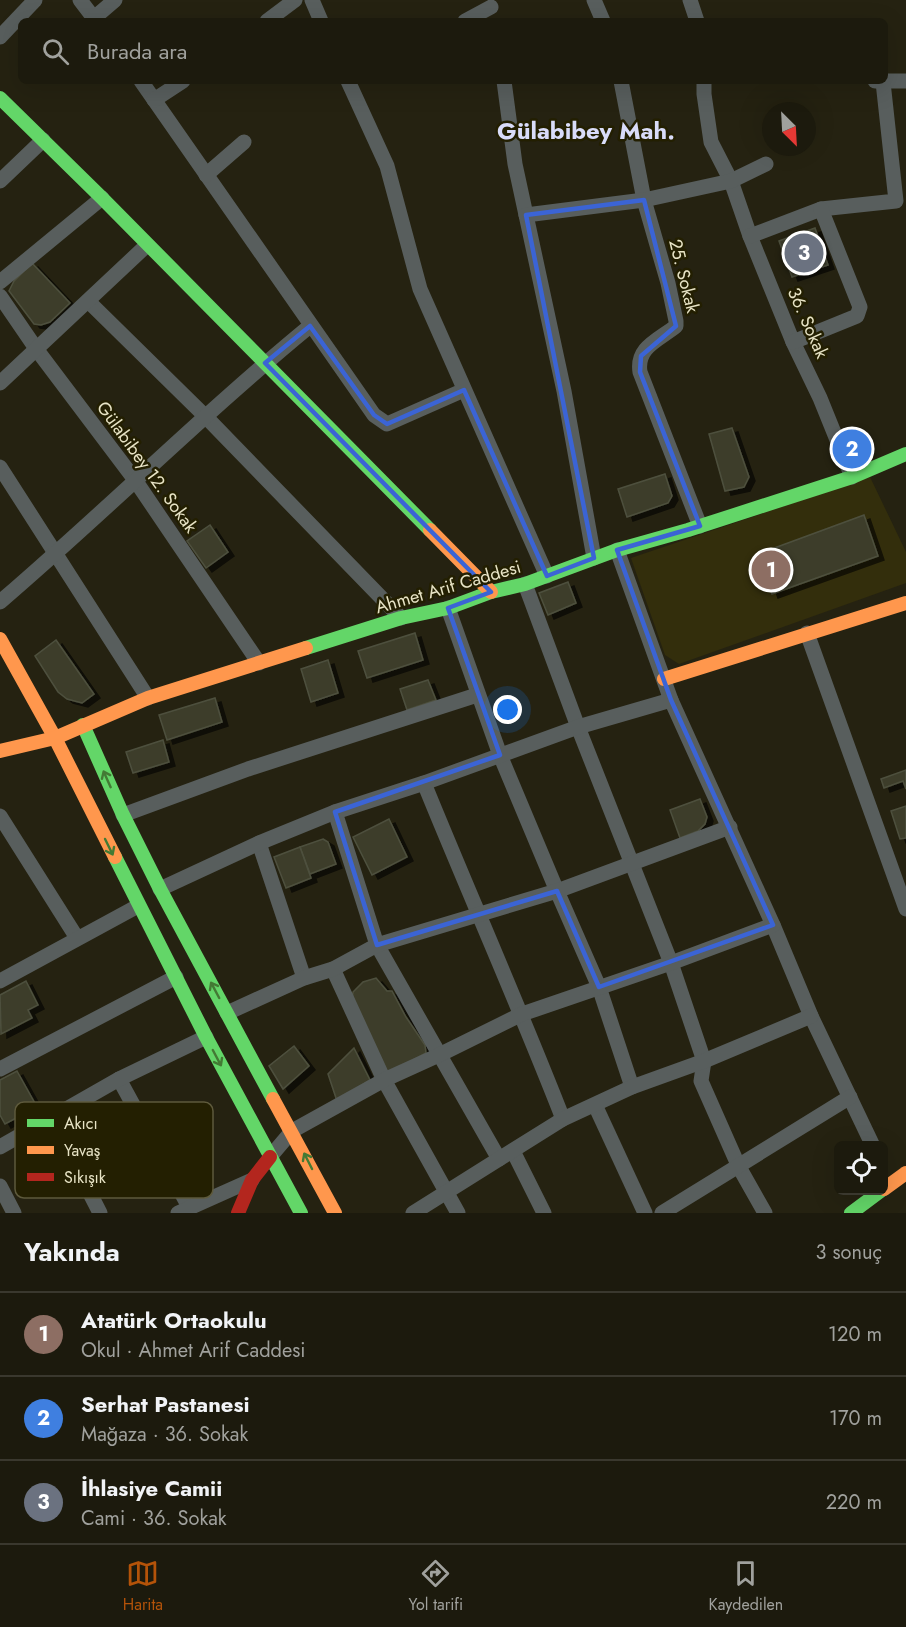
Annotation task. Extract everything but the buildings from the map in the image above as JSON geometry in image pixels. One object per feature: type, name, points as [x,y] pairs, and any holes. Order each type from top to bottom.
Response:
[{"type":"street","points":[[0,37],[35,0]]},
{"type":"street","points":[[80,0],[94,18]]},
{"type":"street","points":[[96,18],[115,0]]},
{"type":"street","points":[[271,18],[296,0]]},
{"type":"street","points":[[312,0],[320,18]]},
{"type":"street","points":[[594,0],[602,18]]},
{"type":"street","points":[[690,0],[696,18]]},
{"type":"street","points":[[472,18],[491,9]]},
{"type":"street","points":[[888,82],[906,81]]},
{"type":"street","points":[[143,84],[374,415],[387,424],[464,390]]},
{"type":"street","points":[[154,100],[178,84]]},
{"type":"street","points":[[351,84],[387,166],[420,289],[547,576]]},
{"type":"street","points":[[504,84],[515,164],[564,391],[594,558]]},
{"type":"street","name":"25. Sokak","points":[[622,84],[644,200],[668,283],[676,321],[676,326],[650,345],[638,361],[640,372],[700,526]]},
{"type":"street","name":"36. Sokak","points":[[704,84],[711,142],[731,182],[793,342],[820,398],[852,477]]},
{"type":"street","points":[[750,236],[821,209],[901,200],[883,84]]},
{"type":"street","points":[[0,98],[102,198],[491,592]]},
{"type":"street","points":[[0,181],[43,140]]},
{"type":"street","points":[[206,175],[244,142]]},
{"type":"street","points":[[526,215],[644,200],[731,182],[766,164]]},
{"type":"street","points":[[0,282],[102,198]]},
{"type":"street","points":[[793,342],[857,316],[861,307],[821,209]]},
{"type":"street","points":[[0,383],[147,245]]},
{"type":"street","name":"Gülabibey 12. Sokak","points":[[0,296],[37,350],[135,480],[259,663]]},
{"type":"street","points":[[88,301],[206,417],[401,618]]},
{"type":"street","points":[[0,602],[56,554],[264,363],[310,326]]},
{"type":"street","name":"Ahmet Arif Caddesi","points":[[0,751],[55,738],[148,698],[401,618],[448,608],[491,592],[525,584],[617,550],[852,477],[906,454]]},
{"type":"street","points":[[0,467],[148,698]]},
{"type":"street","points":[[617,550],[671,700],[730,827],[811,1016],[871,1141]]},
{"type":"street","points":[[525,584],[578,727],[671,963],[704,1061],[701,1081],[739,1167],[765,1213]]},
{"type":"street","points":[[664,679],[906,603]]},
{"type":"street","points":[[448,608],[500,755],[556,891],[599,987],[632,1087]]},
{"type":"street","points":[[807,633],[906,909]]},
{"type":"street","points":[[0,639],[55,738],[138,906],[301,1213]]},
{"type":"street","points":[[123,815],[248,769],[477,695]]},
{"type":"street","points":[[160,890],[259,843],[335,812],[424,783],[578,727],[671,700]]},
{"type":"street","points":[[83,725],[123,815],[160,890],[335,1213]]},
{"type":"street","points":[[424,783],[477,915],[522,1014],[563,1119]]},
{"type":"street","points":[[335,812],[377,945],[499,1160]]},
{"type":"street","points":[[0,816],[77,938]]},
{"type":"street","points":[[227,1013],[304,978],[333,969],[377,945],[556,891],[730,827]]},
{"type":"street","points":[[259,843],[304,978]]},
{"type":"street","points":[[2,977],[138,906]]},
{"type":"street","points":[[238,1213],[252,1180],[292,1131],[384,1080],[522,1014],[773,925]]},
{"type":"street","points":[[333,969],[384,1080],[458,1213]]},
{"type":"street","points":[[0,1069],[176,977]]},
{"type":"street","points":[[413,1213],[563,1119],[632,1087],[704,1061],[811,1016]]},
{"type":"street","points":[[80,1102],[119,1079],[206,1037]]},
{"type":"street","points":[[119,1079],[130,1102]]},
{"type":"street","points":[[662,1213],[850,1097]]},
{"type":"street","points":[[595,1105],[645,1213]]},
{"type":"street","points":[[0,1147],[15,1139]]},
{"type":"street","points":[[513,1151],[544,1213]]},
{"type":"street","points":[[888,1186],[906,1173]]},
{"type":"street","points":[[213,1197],[252,1180]]},
{"type":"street","points":[[0,1186],[14,1213]]},
{"type":"street","points":[[851,1213],[875,1195]]},
{"type":"street","points":[[92,1198],[100,1213]]},
{"type":"street","points":[[183,1210],[211,1198]]},
{"type":"highlighted area","points":[[644,200],[676,326],[641,356],[640,372],[700,526],[617,550],[671,700],[773,925],[599,987],[557,891],[377,945],[335,812],[500,755],[448,608],[491,592],[265,363],[310,326],[374,415],[387,424],[464,390],[547,576],[594,558],[526,215]]},
{"type":"shaded area","points":[[870,477],[906,552],[906,583],[679,664],[665,655],[631,558]]},
{"type":"traffic: fast","points":[[0,98],[430,530]]},
{"type":"traffic: fast","points":[[306,648],[401,618],[448,608],[491,592],[525,584],[617,550],[688,530],[852,477],[906,454]]},
{"type":"traffic: fast","points":[[83,725],[123,815],[160,889],[273,1099]]},
{"type":"traffic: fast","points":[[115,857],[206,1037],[301,1213]]},
{"type":"traffic: fast","points":[[851,1213],[875,1195]]},
{"type":"traffic: slow","points":[[430,530],[491,592]]},
{"type":"traffic: slow","points":[[664,679],[906,603]]},
{"type":"traffic: slow","points":[[0,639],[55,738],[115,857]]},
{"type":"traffic: slow","points":[[0,751],[55,738],[148,698],[306,648]]},
{"type":"traffic: slow","points":[[273,1099],[335,1213]]},
{"type":"traffic: slow","points":[[888,1186],[906,1173]]},
{"type":"traffic: jam","points":[[238,1213],[252,1180],[270,1157]]},
{"type":"place","name":"İhlasiye Camii","points":[[804,253]]},
{"type":"place","name":"Serhat Pastanesi","points":[[852,449]]},
{"type":"place","name":"Atatürk Ortaokulu","points":[[771,570]]},
{"type":"district","name":"Gülabibey Mah.","points":[[586,130]]}]
